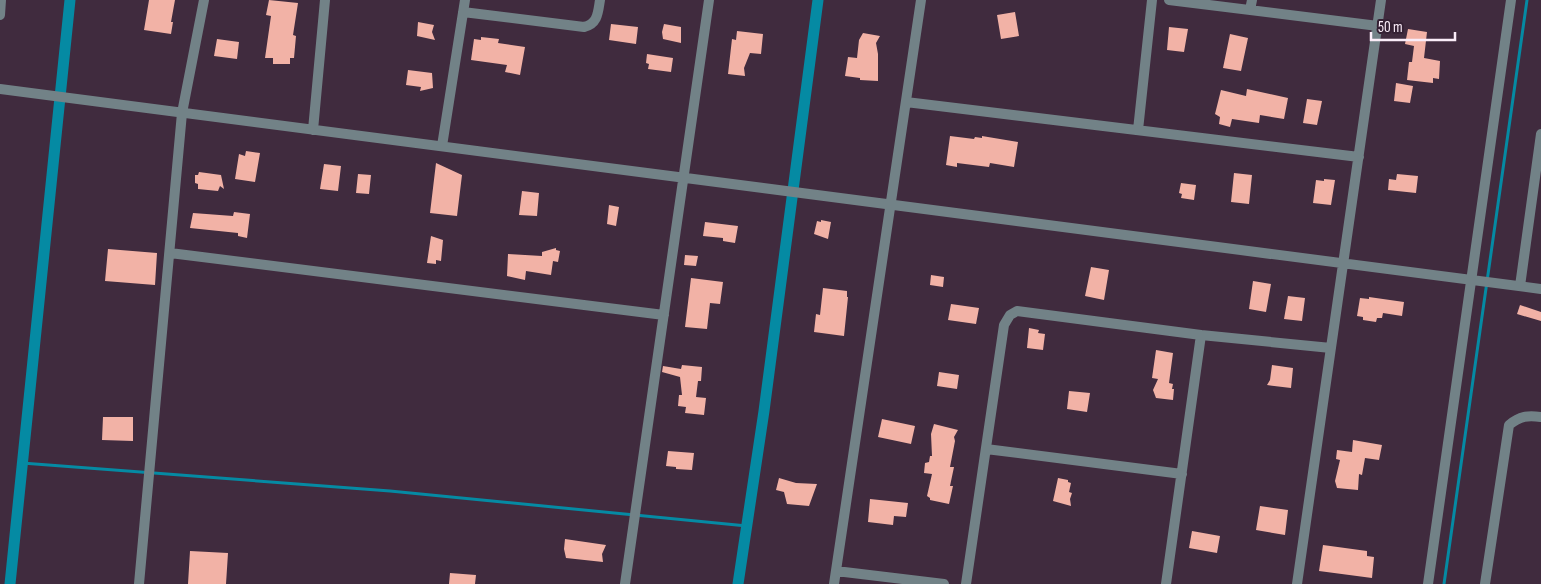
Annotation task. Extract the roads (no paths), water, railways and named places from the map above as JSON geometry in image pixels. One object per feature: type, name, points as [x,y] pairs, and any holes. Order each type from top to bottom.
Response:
[{"type":"street","points":[[0,15],[2,0]]},
{"type":"street","points":[[139,584],[182,113],[204,0]]},
{"type":"street","points":[[313,130],[325,0]]},
{"type":"street","points":[[442,146],[465,0]]},
{"type":"street","points":[[463,12],[584,27],[590,26],[596,20],[600,0]]},
{"type":"street","points":[[625,584],[709,0]]},
{"type":"street","points":[[834,584],[921,0]]},
{"type":"street","points":[[1138,130],[1152,0]]},
{"type":"street","points":[[1169,0],[1251,5],[1378,26]]},
{"type":"street","points":[[1297,584],[1381,0]]},
{"type":"street","points":[[1428,584],[1511,0]]},
{"type":"street","points":[[0,89],[1541,289]]},
{"type":"street","points":[[906,102],[1359,157]]},
{"type":"street","points":[[1520,286],[1541,134]]},
{"type":"street","points":[[170,253],[664,315]]},
{"type":"street","points":[[966,584],[1004,325],[1010,315],[1017,311],[1201,335],[1331,348]]},
{"type":"street","points":[[1166,584],[1201,335]]},
{"type":"street","points":[[1486,584],[1509,425],[1526,415],[1541,417]]},
{"type":"street","points":[[986,449],[1182,474]]},
{"type":"street","points":[[836,571],[944,584]]},
{"type":"waterway","points":[[10,584],[70,0]]},
{"type":"waterway","points":[[738,584],[764,411],[818,0]]},
{"type":"waterway","points":[[1444,584],[1527,0]]},
{"type":"waterway","points":[[22,463],[390,491],[747,526]]}]
